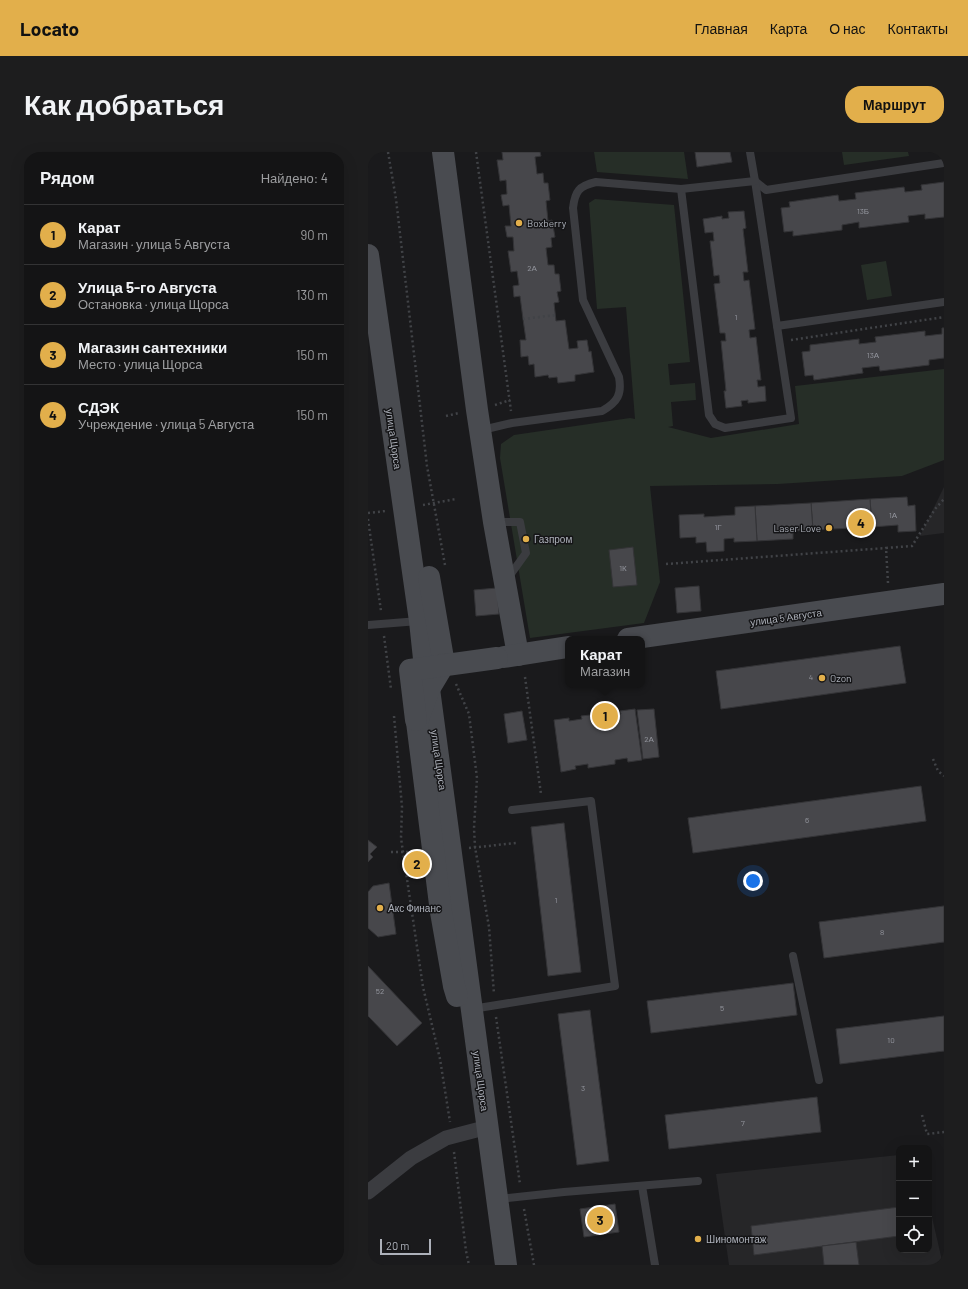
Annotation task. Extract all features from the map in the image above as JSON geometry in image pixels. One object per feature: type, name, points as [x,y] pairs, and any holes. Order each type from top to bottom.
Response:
[{"type":"main road","points":[[443,152],[480,430],[504,583],[518,655]]},
{"type":"main road","name":"улица Щорса","points":[[368,255],[420,621],[441,665],[429,689],[506,1265]]},
{"type":"main road","points":[[389,401],[418,506],[441,665]]},
{"type":"main road","name":"улица 5 Августа","points":[[645,637],[944,594]]},
{"type":"main road","points":[[479,1064],[454,986],[440,912],[410,670],[565,648]]},
{"type":"main road","points":[[441,665],[496,658]]},
{"type":"main road","points":[[417,722],[429,689]]},
{"type":"street","points":[[368,1192],[411,1158],[446,1138],[488,1127]]},
{"type":"lane","points":[[682,189],[709,415],[715,424],[725,428],[791,418],[750,152]]},
{"type":"lane","points":[[480,430],[512,423],[602,411],[611,406],[618,397],[621,387],[620,377],[583,300],[573,208],[574,198],[585,184],[596,182],[682,189],[755,181],[766,190],[944,163]]},
{"type":"lane","points":[[777,326],[944,302]]},
{"type":"lane","points":[[368,625],[420,621]]},
{"type":"lane","points":[[471,1009],[615,986],[591,801],[512,810]]},
{"type":"lane","points":[[793,956],[819,1080]]},
{"type":"lane","points":[[498,1199],[698,1182]]},
{"type":"lane","points":[[642,1186],[655,1265]]},
{"type":"path","points":[[388,152],[396,199],[428,466],[447,573]]},
{"type":"path","points":[[476,152],[512,423]]},
{"type":"path","points":[[523,319],[556,315]]},
{"type":"path","points":[[786,325],[788,340],[944,317]]},
{"type":"path","points":[[666,564],[912,546],[935,510],[944,499]]},
{"type":"path","points":[[368,519],[391,692]]},
{"type":"path","points":[[886,548],[890,602]]},
{"type":"path","points":[[441,665],[456,686],[469,714],[478,778],[474,828],[475,848],[488,927],[495,1005],[522,1196],[534,1265]]},
{"type":"path","points":[[525,677],[543,806]]},
{"type":"path","points":[[394,714],[401,793],[401,838],[423,987],[440,1059],[469,1265]]},
{"type":"path","points":[[933,759],[938,771],[944,776]]},
{"type":"path","points":[[922,1115],[927,1134],[944,1132]]},
{"type":"shaded area","points":[[594,152],[684,152],[688,179],[597,172]]},
{"type":"shaded area","points":[[842,152],[908,152],[909,156],[844,165]]},
{"type":"shaded area","points":[[595,199],[674,205],[690,362],[668,364],[670,385],[695,383],[696,400],[671,402],[673,426],[668,427],[711,438],[799,424],[795,386],[944,369],[944,460],[902,476],[778,484],[650,486],[660,582],[644,623],[530,638],[500,458],[501,444],[514,435],[630,418],[635,419],[626,307],[597,309],[589,203]]},
{"type":"shaded area","points":[[886,261],[892,296],[867,300],[861,265]]},
{"type":"shaded area","points":[[944,487],[944,533],[920,536]]},
{"type":"shaded area","points":[[896,1155],[896,1253],[932,1253],[932,1217],[943,1265],[729,1265],[716,1174]]},
{"type":"building","points":[[502,152],[540,152],[541,156],[535,157],[537,174],[543,173],[544,183],[548,183],[550,200],[546,201],[548,221],[552,220],[555,237],[551,238],[552,247],[546,248],[548,265],[554,265],[555,274],[559,274],[561,291],[557,292],[559,302],[554,303],[556,321],[565,320],[569,349],[578,348],[577,341],[587,340],[589,352],[591,351],[594,372],[575,375],[575,381],[558,383],[557,377],[549,378],[548,375],[535,377],[534,364],[529,365],[528,356],[521,357],[520,340],[526,340],[520,296],[514,297],[513,286],[519,285],[517,271],[511,272],[508,251],[514,251],[513,237],[507,237],[505,226],[511,226],[509,205],[503,206],[501,195],[507,194],[506,180],[500,181],[497,160],[503,160]]},
{"type":"building","points":[[695,152],[730,152],[732,162],[697,167]]},
{"type":"building","points":[[944,182],[944,217],[925,219],[925,214],[908,216],[909,222],[859,228],[859,222],[842,225],[842,230],[793,236],[793,231],[784,232],[781,208],[790,207],[789,202],[838,195],[839,201],[856,199],[855,193],[904,187],[905,192],[922,190],[921,185]]},
{"type":"building","points":[[744,211],[746,228],[743,229],[748,272],[743,272],[744,281],[749,280],[755,329],[749,330],[750,338],[756,337],[761,380],[757,380],[758,387],[765,386],[766,401],[748,403],[748,400],[741,401],[742,406],[726,408],[724,391],[726,391],[721,341],[726,341],[725,333],[720,333],[714,284],[720,283],[719,275],[714,276],[710,241],[714,241],[713,232],[705,233],[703,219],[722,216],[722,219],[729,218],[728,212]]},
{"type":"building","points":[[942,328],[944,328],[944,358],[929,360],[929,365],[880,371],[879,366],[862,368],[863,373],[814,380],[813,375],[805,376],[802,352],[810,351],[810,345],[859,339],[859,344],[876,342],[875,337],[925,331],[925,336],[942,334]]},
{"type":"building","points":[[907,497],[908,506],[915,505],[916,531],[898,532],[898,525],[872,527],[870,499]]},
{"type":"building","points":[[870,499],[872,527],[813,530],[811,503]]},
{"type":"building","points":[[811,503],[813,530],[793,531],[793,539],[757,541],[755,506]]},
{"type":"building","points":[[755,506],[757,541],[734,542],[734,538],[724,539],[724,551],[707,552],[706,542],[696,543],[696,537],[680,538],[679,515],[704,514],[704,517],[735,515],[735,507]]},
{"type":"building","points":[[633,547],[637,585],[613,587],[609,550]]},
{"type":"building","points":[[699,586],[701,611],[677,613],[675,588]]},
{"type":"building","points":[[497,588],[499,614],[476,616],[474,590]]},
{"type":"building","points":[[900,646],[906,683],[721,709],[716,671]]},
{"type":"building","points":[[635,709],[642,760],[628,762],[627,758],[615,760],[615,764],[588,768],[588,764],[575,766],[576,769],[561,772],[554,720],[569,718],[569,721],[582,719],[581,716],[608,713],[608,716],[621,714],[620,711]]},
{"type":"building","points":[[654,709],[659,757],[643,759],[637,710]]},
{"type":"building","points":[[522,711],[527,740],[508,743],[504,714]]},
{"type":"building","points":[[921,786],[926,821],[693,853],[688,818]]},
{"type":"building","points":[[564,823],[581,972],[548,976],[531,827]]},
{"type":"building","points":[[368,840],[377,847],[370,854],[373,857],[368,862]]},
{"type":"building","points":[[389,883],[396,934],[378,937],[368,928],[368,892],[373,886]]},
{"type":"building","points":[[944,906],[944,942],[824,958],[819,922]]},
{"type":"building","points":[[368,966],[422,1023],[397,1046],[368,1016]]},
{"type":"building","points":[[793,983],[797,1015],[651,1033],[647,1001]]},
{"type":"building","points":[[590,1010],[609,1161],[577,1165],[558,1014]]},
{"type":"building","points":[[944,1016],[944,1051],[840,1064],[836,1029]]},
{"type":"building","points":[[817,1097],[821,1132],[669,1149],[665,1115]]},
{"type":"building","points":[[615,1204],[619,1232],[584,1237],[580,1209]]},
{"type":"building","points":[[896,1207],[896,1236],[754,1255],[751,1226]]},
{"type":"building","points":[[856,1242],[859,1265],[824,1265],[822,1246]]},
{"type":"place","name":"Boxberry","points":[[519,223]]},
{"type":"place","name":"СДЭК","points":[[861,523]]},
{"type":"place","name":"Laser Love","points":[[829,528]]},
{"type":"place","name":"Газпром","points":[[526,539]]},
{"type":"place","name":"Ozon","points":[[822,678]]},
{"type":"place","name":"Карат","points":[[605,716]]},
{"type":"place","name":"Улица 5-го Августа","points":[[417,864]]},
{"type":"place","name":"Акс Финанс","points":[[380,908]]},
{"type":"place","name":"Магазин сантехники","points":[[600,1220]]},
{"type":"place","name":"Шиномонтаж","points":[[698,1239]]}]
